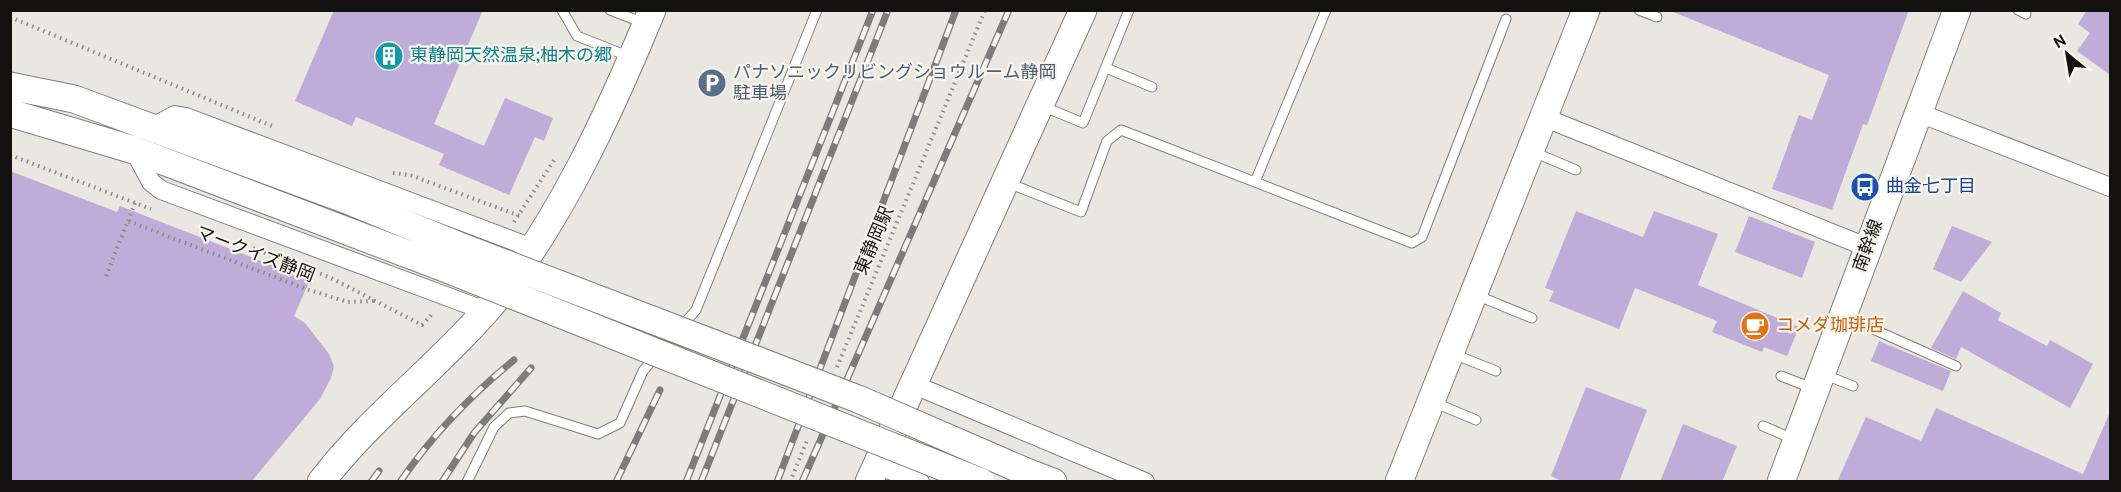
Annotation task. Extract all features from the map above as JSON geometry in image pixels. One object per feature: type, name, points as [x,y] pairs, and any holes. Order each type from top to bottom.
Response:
[{"type":"street","points":[[920,482],[873,473],[1083,10]]},
{"type":"street","points":[[1400,482],[1586,10]]},
{"type":"street","name":"南幹線","points":[[1781,482],[1957,10]]},
{"type":"street","points":[[321,482],[345,451],[486,311],[532,248],[587,154],[633,58],[649,17]]},
{"type":"street","points":[[10,86],[74,99],[347,200],[452,257],[981,482]]},
{"type":"street","points":[[10,112],[134,150],[452,257],[858,399],[1053,482]]},
{"type":"street","points":[[1919,113],[2110,186]]},
{"type":"street","points":[[150,128],[175,115],[186,117],[532,248]]},
{"type":"street","points":[[1543,117],[1869,248]]},
{"type":"street","points":[[134,150],[151,182],[161,190],[486,311]]},
{"type":"street","points":[[912,384],[1145,482]]},
{"type":"lane","points":[[562,10],[577,36],[633,58]]},
{"type":"lane","points":[[610,10],[649,17]]},
{"type":"lane","points":[[467,482],[494,427],[509,413],[525,411],[598,435],[620,423],[643,371],[696,310],[817,10]]},
{"type":"lane","points":[[1040,105],[1083,123],[1130,10]]},
{"type":"lane","points":[[1255,182],[1326,10]]},
{"type":"lane","points":[[1639,10],[1657,17]]},
{"type":"lane","points":[[1005,182],[1081,212],[1107,141],[1120,130],[1412,243],[1422,237],[1506,20]]},
{"type":"lane","points":[[1106,68],[1152,87]]},
{"type":"lane","points":[[1530,151],[1576,170]]},
{"type":"lane","points":[[1473,294],[1532,318]]},
{"type":"lane","points":[[1844,316],[1956,366]]},
{"type":"lane","points":[[1450,353],[1496,371]]},
{"type":"lane","points":[[1781,376],[1853,386]]},
{"type":"lane","points":[[1431,401],[1476,420]]},
{"type":"lane","points":[[1762,426],[1796,440]]},
{"type":"path","name":"東静岡駅","points":[[835,372],[985,10]]},
{"type":"path","points":[[10,16],[278,129]]},
{"type":"path","points":[[387,172],[410,175],[520,216],[559,152]]},
{"type":"path","points":[[106,276],[135,203]]},
{"type":"path","name":"マークイズ静岡","points":[[128,221],[337,299],[348,302],[375,301]]},
{"type":"path","points":[[790,482],[813,427]]},
{"type":"building","name":"東静岡天然温泉;柚木の郷","points":[[334,10],[483,10],[434,124],[484,146],[505,98],[553,118],[544,141],[535,137],[509,195],[439,165],[444,154],[356,117],[352,126],[295,101]]},
{"type":"building","points":[[1668,10],[1909,10],[1867,125],[1863,124],[1832,210],[1772,189],[1799,115],[1812,120],[1829,75]]},
{"type":"building","points":[[2087,10],[2110,10],[2110,75],[2077,51],[2090,33],[2078,24]]},
{"type":"building","points":[[10,171],[117,212],[120,206],[310,280],[294,316],[305,323],[329,354],[334,366],[331,378],[320,399],[251,482],[10,482]]},
{"type":"building","points":[[1576,211],[1643,237],[1654,211],[1718,234],[1698,285],[1799,327],[1787,356],[1764,347],[1762,352],[1712,332],[1717,321],[1635,288],[1619,329],[1549,301],[1554,291],[1545,288]]},
{"type":"building","points":[[1749,216],[1815,242],[1802,278],[1735,252]]},
{"type":"building","points":[[1952,226],[1992,242],[1961,282],[1933,269]]},
{"type":"building","points":[[1963,291],[2001,313],[1998,320],[2047,346],[2050,340],[2093,364],[2070,408],[1961,347],[1956,359],[1931,348]]},
{"type":"building","points":[[1879,341],[1951,371],[1943,391],[1871,361]]},
{"type":"building","points":[[1586,387],[1647,410],[1619,482],[1564,482],[1551,476]]},
{"type":"building","points":[[1936,408],[2083,474],[2110,412],[2110,482],[1837,482],[1866,417],[1921,441]]},
{"type":"building","points":[[1683,424],[1737,446],[1722,482],[1660,482]]},
{"type":"railway","points":[[686,482],[873,10]]},
{"type":"railway","points":[[701,482],[888,10]]},
{"type":"railway","points":[[777,482],[956,10]]},
{"type":"railway","points":[[802,482],[1009,10]]},
{"type":"railway","points":[[400,482],[453,416],[514,360]]},
{"type":"railway","points":[[442,482],[474,433],[531,368]]},
{"type":"railway","points":[[616,482],[660,390]]},
{"type":"railway","points":[[371,482],[379,471]]},
{"type":"place","name":"東静岡天然温泉;柚木の郷","points":[[389,56]]},
{"type":"place","name":"パナソニックリビングショウルーム静岡 駐車場","points":[[712,83]]},
{"type":"place","name":"曲金七丁目","points":[[1865,187]]},
{"type":"place","name":"コメダ珈琲店","points":[[1755,326]]}]
